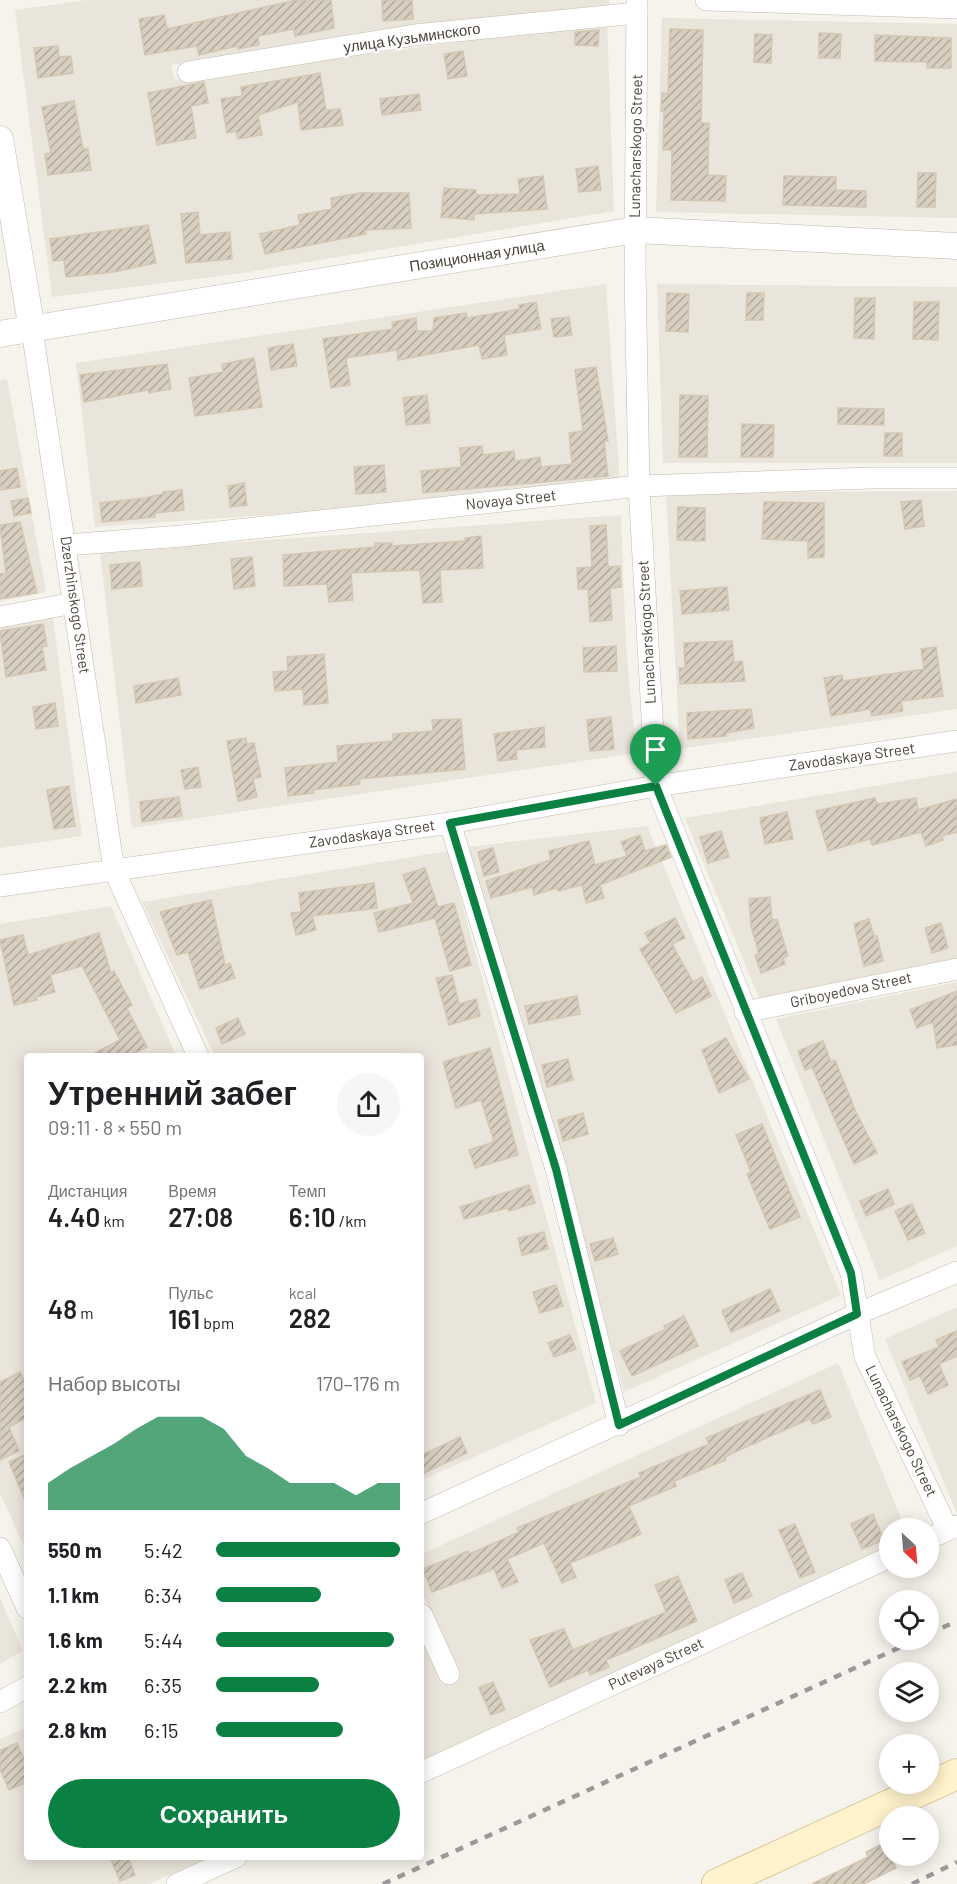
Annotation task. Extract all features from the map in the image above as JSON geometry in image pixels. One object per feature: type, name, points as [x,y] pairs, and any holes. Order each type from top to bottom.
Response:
[{"type":"main road","points":[[717,1884],[957,1774]]},
{"type":"street","points":[[706,0],[957,8]]},
{"type":"street","name":"улица Кузьминского","points":[[188,72],[416,35],[637,6]]},
{"type":"street","name":"Lunacharskogo Street","points":[[637,6],[635,230],[639,486],[656,786],[851,1273],[865,1357],[953,1528]]},
{"type":"street","name":"Dzerzhinskogo Street","points":[[0,139],[66,545],[114,870],[197,1053]]},
{"type":"street","name":"Позиционная улица","points":[[0,334],[635,230],[957,246]]},
{"type":"street","name":"Novaya Street","points":[[66,545],[182,536],[639,486],[871,478],[957,478]]},
{"type":"street","points":[[0,617],[74,603]]},
{"type":"street","name":"Zavodaskaya Street","points":[[0,886],[450,823],[656,786],[957,741]]},
{"type":"street","points":[[450,823],[556,1169],[619,1425]]},
{"type":"street","name":"Griboyedova Street","points":[[745,1012],[957,969]]},
{"type":"street","points":[[424,1512],[619,1425],[857,1314],[957,1272]]},
{"type":"street","points":[[939,1534],[953,1528]]},
{"type":"street","points":[[0,1548],[24,1601]]},
{"type":"street","name":"Putevaya Street","points":[[424,1771],[879,1562]]},
{"type":"street","points":[[424,1619],[449,1674]]},
{"type":"street","points":[[0,1702],[24,1689]]},
{"type":"street","points":[[177,1884],[229,1860]]},
{"type":"shaded area","points":[[86,0],[609,0],[609,4],[171,65],[175,80],[607,22],[614,211],[236,274],[52,297],[15,10]]},
{"type":"shaded area","points":[[662,18],[957,24],[957,218],[656,212]]},
{"type":"shaded area","points":[[606,284],[620,482],[379,507],[95,527],[76,363]]},
{"type":"shaded area","points":[[657,284],[957,287],[957,463],[663,463]]},
{"type":"shaded area","points":[[7,379],[46,592],[0,601],[0,380]]},
{"type":"shaded area","points":[[957,491],[957,709],[680,749],[666,493]]},
{"type":"shaded area","points":[[621,515],[626,647],[636,753],[132,828],[100,552]]},
{"type":"shaded area","points":[[52,612],[82,836],[0,848],[0,623]]},
{"type":"shaded area","points":[[957,772],[957,958],[759,998],[685,818]]},
{"type":"shaded area","points":[[647,826],[841,1295],[624,1392],[547,1113],[468,847]]},
{"type":"shaded area","points":[[448,851],[596,1403],[424,1479],[424,1053],[214,1053],[142,902]]},
{"type":"shaded area","points":[[111,906],[175,1053],[24,1053],[24,1546],[0,1493],[0,924]]},
{"type":"shaded area","points":[[957,982],[957,1246],[880,1280],[776,1019]]},
{"type":"shaded area","points":[[957,1307],[957,1514],[885,1339]]},
{"type":"shaded area","points":[[838,1363],[901,1518],[879,1518],[879,1554],[424,1760],[424,1632],[458,1672],[424,1596],[424,1553]]},
{"type":"shaded area","points":[[0,1598],[23,1651],[0,1664]]},
{"type":"shaded area","points":[[24,1728],[24,1860],[202,1860],[149,1884],[0,1884],[0,1739]]},
{"type":"building","points":[[296,0],[331,0],[334,28],[295,36],[294,29],[258,36],[259,45],[238,49],[237,46],[199,55],[197,46],[145,55],[139,19],[164,15],[167,29]]},
{"type":"building","points":[[382,0],[412,0],[413,19],[383,21]]},
{"type":"building","points":[[670,29],[703,30],[701,123],[709,123],[708,175],[726,176],[725,201],[671,200],[672,150],[663,150],[664,111],[661,111],[662,93],[668,94]]},
{"type":"building","points":[[599,30],[598,46],[575,45],[575,32]]},
{"type":"building","points":[[819,33],[841,34],[840,58],[819,58]]},
{"type":"building","points":[[755,34],[772,35],[771,63],[754,62]]},
{"type":"building","points":[[875,35],[951,38],[951,68],[927,68],[927,62],[875,61]]},
{"type":"building","points":[[58,46],[59,57],[71,56],[73,73],[38,78],[34,48]]},
{"type":"building","points":[[463,51],[467,76],[448,79],[444,54]]},
{"type":"building","points":[[320,73],[326,110],[340,109],[343,125],[301,130],[298,102],[258,115],[262,135],[238,139],[236,131],[227,133],[221,99],[242,96],[241,87]]},
{"type":"building","points":[[204,82],[208,103],[191,106],[196,138],[157,145],[148,93]]},
{"type":"building","points":[[419,94],[421,110],[382,115],[380,99]]},
{"type":"building","points":[[74,101],[83,149],[88,149],[91,170],[48,175],[45,154],[51,153],[42,107]]},
{"type":"building","points":[[598,166],[601,190],[579,192],[576,169]]},
{"type":"building","points":[[918,173],[936,173],[935,207],[917,207]]},
{"type":"building","points":[[543,176],[547,209],[474,214],[474,220],[441,217],[444,188],[476,190],[476,195],[520,194],[518,179]]},
{"type":"building","points":[[784,176],[836,177],[836,190],[866,191],[866,207],[783,205]]},
{"type":"building","points":[[359,193],[409,193],[411,228],[365,230],[366,234],[265,254],[260,234],[300,225],[298,215],[332,209],[331,198]]},
{"type":"building","points":[[198,212],[200,235],[230,232],[232,259],[186,263],[181,214]]},
{"type":"building","points":[[148,225],[156,263],[114,272],[66,277],[64,260],[53,261],[50,239]]},
{"type":"building","points":[[667,293],[689,294],[688,332],[666,331]]},
{"type":"building","points":[[747,293],[764,293],[763,320],[746,320]]},
{"type":"building","points":[[855,298],[875,298],[874,339],[854,338]]},
{"type":"building","points":[[536,302],[541,329],[504,335],[507,355],[482,359],[479,345],[398,360],[397,350],[346,358],[350,385],[331,388],[323,339],[393,329],[392,322],[416,318],[417,331],[433,331],[434,318],[466,313],[467,318],[520,309],[519,305]]},
{"type":"building","points":[[914,302],[939,302],[938,340],[913,339]]},
{"type":"building","points":[[569,317],[572,335],[554,337],[551,319]]},
{"type":"building","points":[[293,344],[297,366],[271,370],[268,348]]},
{"type":"building","points":[[254,358],[262,407],[195,416],[189,378],[223,372],[222,364]]},
{"type":"building","points":[[167,364],[171,389],[149,393],[148,390],[84,402],[80,375]]},
{"type":"building","points":[[596,367],[608,441],[604,441],[608,476],[423,493],[421,471],[461,467],[460,448],[482,446],[483,455],[514,451],[515,461],[540,457],[541,467],[572,464],[569,433],[583,431],[575,370]]},
{"type":"building","points":[[427,395],[430,423],[406,425],[403,398]]},
{"type":"building","points":[[680,395],[708,396],[707,457],[679,457]]},
{"type":"building","points":[[838,408],[884,409],[884,425],[838,424]]},
{"type":"building","points":[[742,424],[774,425],[773,457],[741,457]]},
{"type":"building","points":[[885,433],[902,433],[902,456],[884,456]]},
{"type":"building","points":[[384,465],[386,492],[356,494],[354,467]]},
{"type":"building","points":[[17,468],[20,487],[0,490],[0,471]]},
{"type":"building","points":[[244,483],[247,505],[230,507],[228,486]]},
{"type":"building","points":[[182,490],[184,510],[155,513],[155,517],[102,522],[100,503],[145,498],[163,494],[163,492]]},
{"type":"building","points":[[28,498],[31,513],[14,516],[11,501]]},
{"type":"building","points":[[921,500],[924,526],[905,529],[901,502]]},
{"type":"building","points":[[764,502],[824,503],[824,557],[808,558],[808,541],[762,539]]},
{"type":"building","points":[[678,507],[705,508],[705,541],[677,540]]},
{"type":"building","points":[[20,522],[37,593],[0,599],[0,574],[6,573],[0,525]]},
{"type":"building","points":[[606,525],[608,567],[620,566],[621,587],[610,588],[612,620],[590,622],[588,589],[578,589],[577,568],[592,567],[590,526]]},
{"type":"building","points":[[481,536],[483,568],[440,570],[442,602],[423,603],[420,570],[351,573],[353,600],[329,602],[327,584],[284,586],[283,555],[375,547],[375,543],[392,543],[392,546],[465,541],[465,538]]},
{"type":"building","points":[[252,557],[255,586],[234,589],[231,559]]},
{"type":"building","points":[[140,562],[142,586],[112,589],[110,565]]},
{"type":"building","points":[[727,587],[729,610],[682,614],[680,591]]},
{"type":"building","points":[[43,624],[47,646],[42,647],[46,670],[6,677],[0,631]]},
{"type":"building","points":[[732,641],[734,662],[742,661],[745,681],[680,684],[679,668],[685,668],[684,643]]},
{"type":"building","points":[[616,646],[617,671],[584,672],[583,648]]},
{"type":"building","points":[[936,647],[943,696],[901,701],[903,711],[872,716],[870,709],[831,716],[824,678],[842,675],[843,681],[924,669],[921,649]]},
{"type":"building","points":[[324,654],[328,703],[304,705],[303,689],[275,691],[273,672],[288,671],[287,657]]},
{"type":"building","points":[[178,678],[181,695],[136,703],[134,686]]},
{"type":"building","points":[[55,703],[58,726],[36,729],[33,707]]},
{"type":"building","points":[[751,709],[754,728],[726,733],[726,736],[688,739],[687,713]]},
{"type":"building","points":[[611,717],[614,749],[590,751],[587,720]]},
{"type":"building","points":[[461,719],[465,769],[359,779],[360,784],[313,790],[314,793],[288,796],[285,768],[338,762],[337,746],[393,741],[393,734],[433,731],[432,720]]},
{"type":"building","points":[[544,727],[545,747],[516,750],[517,759],[498,761],[494,734]]},
{"type":"building","points":[[246,738],[247,744],[254,743],[261,777],[253,779],[257,797],[238,801],[227,741]]},
{"type":"building","points":[[198,767],[201,787],[185,789],[181,770]]},
{"type":"building","points":[[69,786],[75,826],[54,829],[47,790]]},
{"type":"building","points":[[179,797],[182,816],[142,822],[140,802]]},
{"type":"building","points":[[875,798],[877,804],[916,798],[918,810],[957,799],[957,832],[942,836],[943,840],[926,846],[921,832],[872,845],[870,839],[828,851],[816,811]]},
{"type":"building","points":[[787,812],[793,839],[765,844],[760,818]]},
{"type":"building","points":[[721,831],[729,857],[708,863],[700,837]]},
{"type":"building","points":[[640,835],[645,851],[666,845],[671,857],[600,885],[604,898],[586,903],[582,885],[558,891],[557,888],[534,895],[532,887],[491,898],[486,881],[551,860],[549,851],[589,841],[595,865],[627,856],[621,842]]},
{"type":"building","points":[[493,848],[499,872],[484,876],[478,852]]},
{"type":"building","points":[[425,868],[438,907],[454,903],[471,965],[450,971],[435,918],[379,932],[374,913],[413,903],[403,875]]},
{"type":"building","points":[[374,883],[377,908],[312,916],[316,930],[296,935],[291,913],[301,912],[299,893]]},
{"type":"building","points":[[770,897],[772,920],[777,919],[788,956],[783,958],[785,964],[761,973],[755,955],[759,954],[751,926],[749,899]]},
{"type":"building","points":[[211,900],[225,965],[230,963],[235,978],[200,989],[188,952],[177,955],[160,912]]},
{"type":"building","points":[[675,918],[685,938],[672,944],[693,982],[702,977],[711,996],[676,1013],[640,949],[650,943],[645,933]]},
{"type":"building","points":[[869,919],[874,936],[877,936],[883,961],[864,966],[854,924]]},
{"type":"building","points":[[941,923],[948,948],[932,953],[925,928]]},
{"type":"building","points":[[99,933],[111,973],[114,971],[132,1005],[127,1008],[147,1047],[135,1053],[95,1053],[120,1040],[82,966],[50,975],[55,992],[36,997],[37,1000],[14,1005],[0,940],[23,935],[28,955]]},
{"type":"building","points":[[452,975],[459,1004],[476,999],[480,1016],[449,1025],[436,978]]},
{"type":"building","points":[[957,991],[957,1045],[937,1048],[933,1022],[917,1028],[910,1010]]},
{"type":"building","points":[[577,996],[580,1014],[529,1024],[525,1006]]},
{"type":"building","points":[[238,1018],[245,1034],[222,1044],[216,1028]]},
{"type":"building","points":[[726,1038],[749,1079],[719,1093],[702,1050]]},
{"type":"building","points":[[823,1041],[831,1062],[835,1060],[856,1112],[877,1153],[854,1164],[812,1067],[805,1070],[798,1051]]},
{"type":"building","points":[[490,1048],[518,1155],[475,1168],[469,1150],[494,1142],[481,1100],[456,1108],[443,1062]]},
{"type":"building","points":[[568,1059],[573,1080],[547,1087],[542,1065]]},
{"type":"building","points":[[583,1113],[588,1134],[563,1141],[558,1120]]},
{"type":"building","points":[[762,1124],[800,1217],[770,1229],[747,1174],[751,1172],[736,1135]]},
{"type":"building","points":[[529,1185],[535,1203],[509,1211],[508,1208],[464,1219],[460,1207]]},
{"type":"building","points":[[888,1189],[894,1204],[866,1216],[860,1201]]},
{"type":"building","points":[[912,1204],[925,1233],[908,1240],[895,1211]]},
{"type":"building","points":[[544,1232],[548,1249],[522,1255],[518,1238]]},
{"type":"building","points":[[613,1238],[618,1254],[595,1261],[590,1244]]},
{"type":"building","points":[[556,1285],[563,1306],[540,1313],[533,1292]]},
{"type":"building","points":[[770,1289],[780,1311],[731,1332],[722,1311]]},
{"type":"building","points":[[684,1316],[698,1346],[632,1376],[620,1351],[666,1329],[664,1326]]},
{"type":"building","points":[[957,1331],[957,1356],[939,1364],[948,1385],[928,1394],[920,1376],[910,1380],[902,1362],[939,1347],[936,1340]]},
{"type":"building","points":[[570,1335],[576,1349],[554,1357],[548,1343]]},
{"type":"building","points":[[20,1372],[24,1380],[24,1419],[9,1427],[19,1451],[0,1460],[0,1382]]},
{"type":"building","points":[[820,1390],[831,1417],[813,1424],[810,1419],[746,1447],[725,1457],[726,1460],[674,1481],[676,1486],[629,1506],[641,1534],[570,1563],[576,1577],[562,1583],[544,1543],[507,1559],[518,1582],[502,1588],[494,1569],[432,1592],[424,1569],[468,1551],[469,1554],[519,1532],[517,1528],[641,1477],[639,1473],[709,1444],[706,1438]]},
{"type":"building","points":[[460,1437],[467,1453],[424,1473],[424,1454]]},
{"type":"building","points":[[24,1455],[24,1498],[9,1462]]},
{"type":"building","points":[[873,1514],[879,1528],[879,1542],[862,1549],[851,1524]]},
{"type":"building","points":[[795,1524],[815,1572],[800,1578],[779,1530]]},
{"type":"building","points":[[742,1573],[752,1596],[734,1603],[725,1580]]},
{"type":"building","points":[[678,1576],[697,1621],[606,1660],[609,1667],[590,1675],[588,1670],[550,1687],[530,1640],[564,1629],[573,1650],[666,1612],[655,1585]]},
{"type":"building","points":[[493,1682],[505,1710],[491,1715],[479,1688]]},
{"type":"building","points":[[17,1743],[24,1759],[24,1783],[9,1790],[0,1769],[0,1750]]},
{"type":"building","points":[[879,1846],[879,1866],[895,1866],[896,1868],[864,1884],[812,1884],[868,1857],[866,1852]]},
{"type":"building","points":[[111,1860],[129,1860],[135,1875],[120,1881]]},
{"type":"railway","points":[[939,1629],[957,1621]]},
{"type":"railway","points":[[383,1884],[894,1650]]},
{"type":"railway","points":[[912,1884],[957,1862]]},
{"type":"route","points":[[656,786],[851,1273],[857,1314],[619,1425],[556,1169],[450,823],[656,786]]}]
